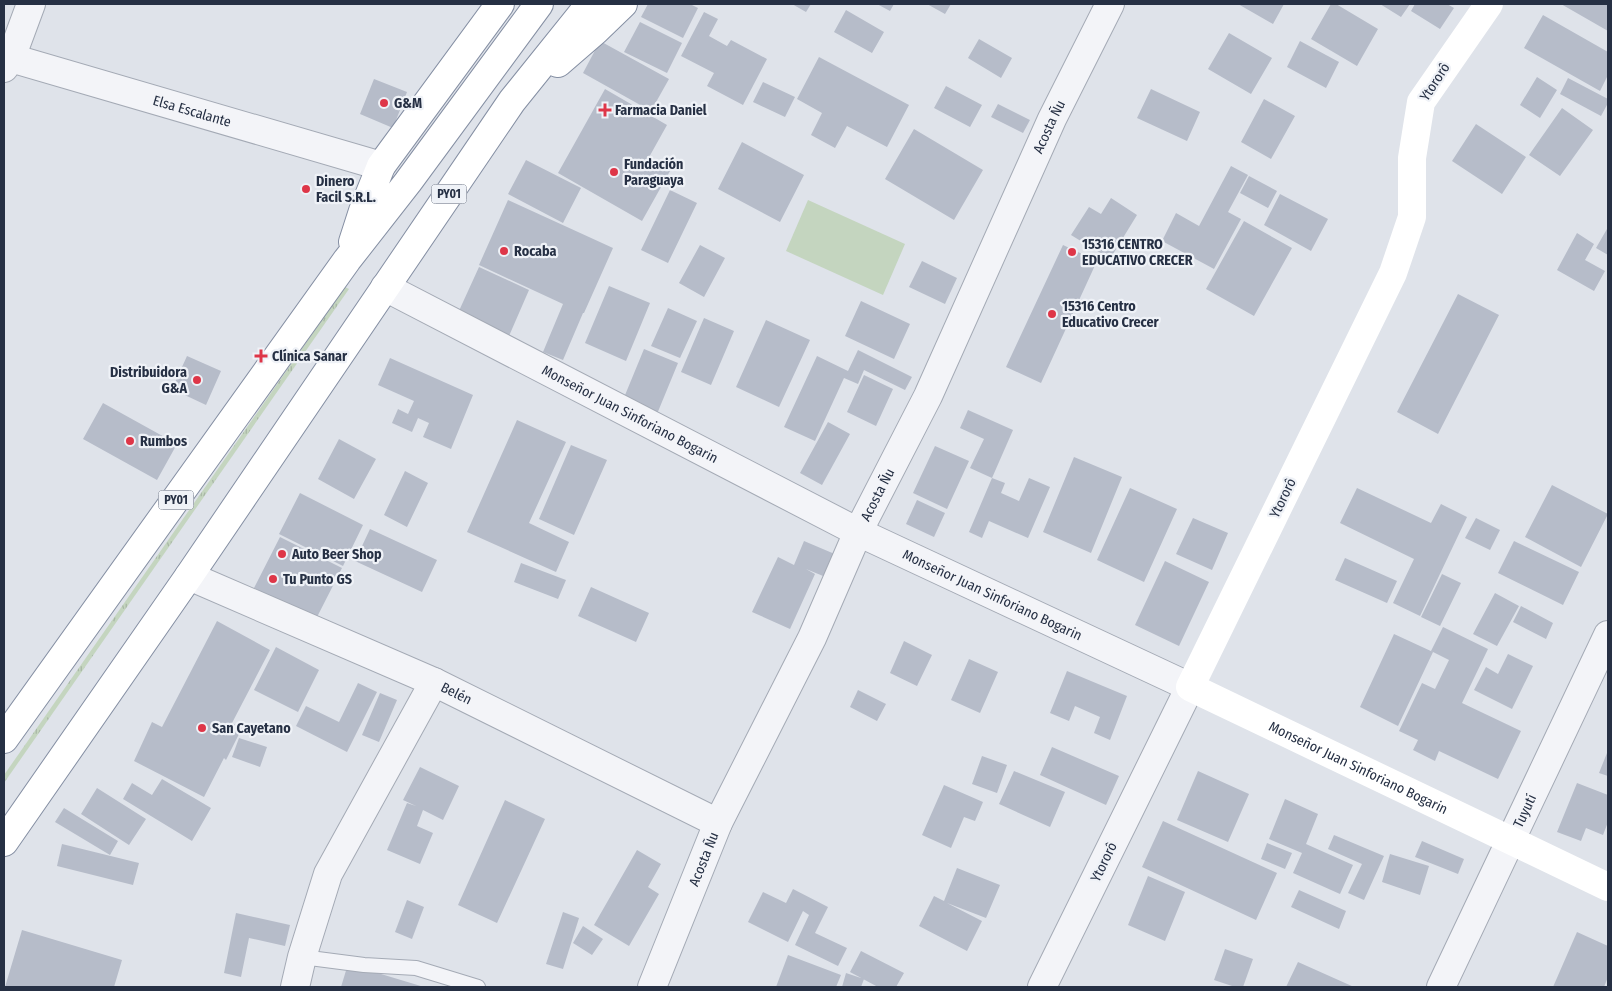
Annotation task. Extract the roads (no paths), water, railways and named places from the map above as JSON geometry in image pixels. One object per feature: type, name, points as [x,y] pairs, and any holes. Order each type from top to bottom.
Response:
[{"type":"main road","points":[[347,260],[363,211],[381,166],[500,4]]},
{"type":"main road","name":"PY01","points":[[4,740],[347,260],[408,182],[539,4]]},
{"type":"main road","name":"PY01","points":[[4,842],[189,576],[512,100],[590,4]]},
{"type":"main road","points":[[512,100],[595,31],[623,4]]},
{"type":"main road","name":"Ytororô","points":[[1190,687],[1394,273],[1412,217],[1412,158],[1421,102],[1489,4]]},
{"type":"main road","name":"Monseñor Juan Sinforiano Bogarin","points":[[1190,687],[1608,887]]},
{"type":"street","points":[[6,61],[31,4]]},
{"type":"street","name":"Acosta Ñu","points":[[652,987],[718,824],[812,638],[858,532],[928,396],[1052,119],[1110,4]]},
{"type":"street","name":"Elsa Escalante","points":[[6,61],[381,166]]},
{"type":"street","name":"Monseñor Juan Sinforiano Bogarin","points":[[386,287],[858,532],[1190,687]]},
{"type":"street","name":"Belén","points":[[189,576],[434,682],[718,824]]},
{"type":"street","name":"Tuyutí","points":[[1441,987],[1608,635]]},
{"type":"street","points":[[295,987],[302,956],[328,874],[434,682]]},
{"type":"street","name":"Ytororô","points":[[1042,987],[1190,687]]},
{"type":"lane","points":[[302,956],[364,965],[416,968],[478,987]]},
{"type":"place","name":"G&M","points":[[384,103]]},
{"type":"place","name":"Farmacia Daniel","points":[[605,110]]},
{"type":"place","name":"Fundación Paraguaya","points":[[614,172]]},
{"type":"place","name":"Dinero Facil S.R.L.","points":[[306,189]]},
{"type":"place","name":"Rocaba","points":[[504,251]]},
{"type":"place","name":"15316 CENTRO EDUCATIVO CRECER","points":[[1072,252]]},
{"type":"place","name":"15316 Centro Educativo Crecer","points":[[1052,314]]},
{"type":"place","name":"Clínica Sanar","points":[[261,356]]},
{"type":"place","name":"Distribuidora G&A","points":[[197,380]]},
{"type":"place","name":"Rumbos","points":[[130,441]]},
{"type":"place","name":"Auto Beer Shop","points":[[282,554]]},
{"type":"place","name":"Tu Punto GS","points":[[273,579]]},
{"type":"place","name":"San Cayetano","points":[[202,728]]}]
